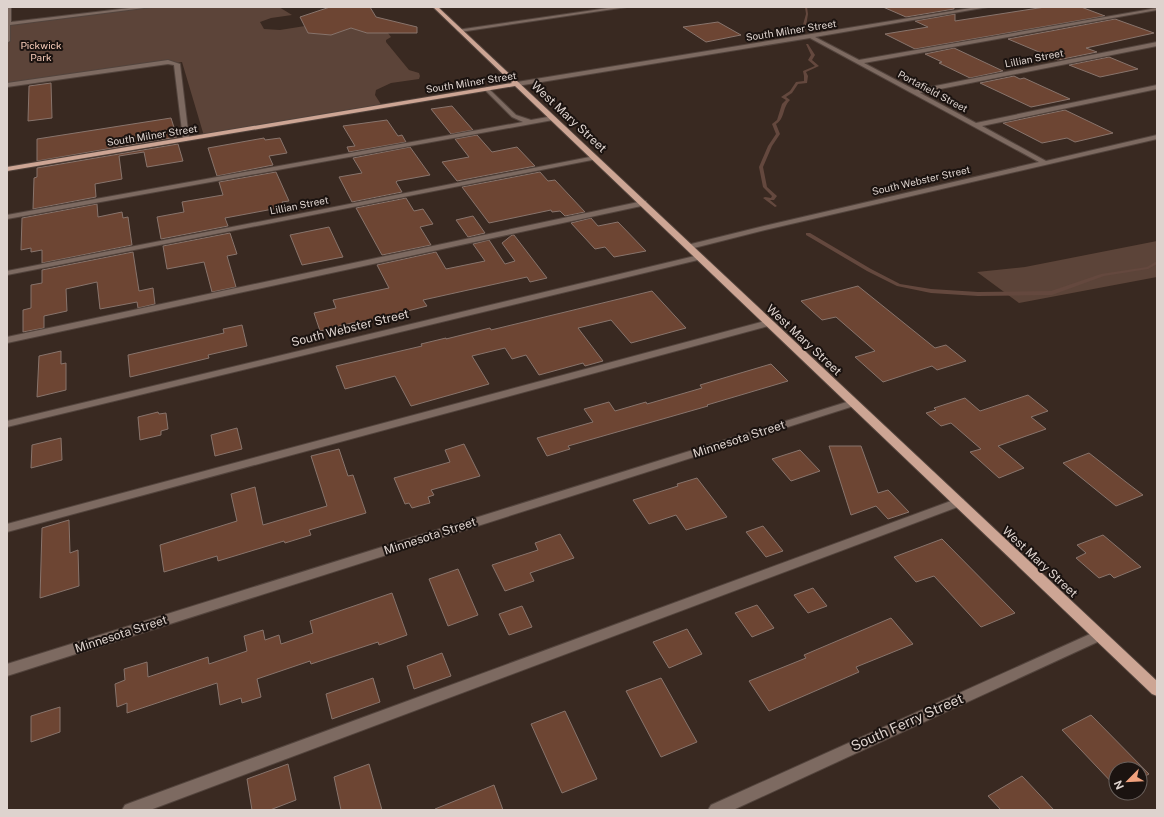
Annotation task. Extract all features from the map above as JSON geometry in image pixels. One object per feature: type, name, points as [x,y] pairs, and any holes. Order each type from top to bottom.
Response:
[{"type":"main road","name":"West Mary Street","points":[[435,7],[1157,690]]},
{"type":"main road","name":"South Milner Street","points":[[7,169],[517,84]]},
{"type":"street","points":[[7,42],[9,7]]},
{"type":"street","points":[[8,24],[150,7]]},
{"type":"street","points":[[460,30],[625,7]]},
{"type":"street","points":[[948,7],[959,12]]},
{"type":"street","name":"South Milner Street","points":[[517,84],[986,7]]},
{"type":"street","points":[[1142,7],[1155,11]]},
{"type":"street","points":[[859,62],[1155,11]]},
{"type":"street","name":"Portafield Street","points":[[812,36],[1044,162]]},
{"type":"street","name":"Lillian Street","points":[[915,92],[1157,44]]},
{"type":"street","points":[[7,85],[168,62],[177,64],[186,139]]},
{"type":"street","points":[[976,125],[1157,87]]},
{"type":"street","points":[[488,89],[514,116],[530,122]]},
{"type":"street","points":[[7,217],[553,118]]},
{"type":"street","name":"South Webster Street","points":[[690,247],[1044,162],[1157,137]]},
{"type":"street","name":"Lillian Street","points":[[7,273],[595,158]]},
{"type":"street","points":[[7,340],[643,203]]},
{"type":"street","name":"South Webster Street","points":[[7,424],[699,257]]},
{"type":"street","points":[[7,528],[769,323]]},
{"type":"street","name":"Minnesota Street","points":[[7,670],[853,403]]},
{"type":"street","points":[[130,810],[959,502]]},
{"type":"street","name":"South Ferry Street","points":[[716,810],[1099,635]]},
{"type":"green space","name":"Pickwick Park","points":[[150,7],[279,7],[292,15],[271,18],[260,22],[264,29],[280,30],[305,26],[308,33],[331,35],[351,28],[367,33],[388,33],[391,37],[386,40],[386,42],[409,70],[419,73],[420,76],[419,79],[391,83],[376,90],[375,95],[382,106],[204,136],[182,62],[7,86],[8,24]]},
{"type":"green space","points":[[1157,241],[1157,277],[1019,303],[977,272],[1025,267]]},
{"type":"building","points":[[330,7],[370,7],[376,17],[417,27],[417,33],[367,33],[351,28],[331,35],[308,33],[300,17]]},
{"type":"building","points":[[883,7],[954,7],[954,9],[906,17]]},
{"type":"building","points":[[1045,7],[1081,7],[1105,16],[915,49],[885,34],[928,27],[915,21],[955,14],[955,21]]},
{"type":"building","points":[[1115,19],[1154,33],[1086,48],[1097,52],[1058,60],[1008,39]]},
{"type":"building","points":[[718,22],[741,35],[706,42],[683,27]]},
{"type":"building","points":[[954,48],[1003,71],[970,78],[939,63],[942,62],[925,54]]},
{"type":"building","points":[[1109,57],[1138,69],[1100,77],[1069,65]]},
{"type":"building","points":[[1014,76],[1020,79],[1024,78],[1070,99],[1031,107],[980,83]]},
{"type":"building","points":[[51,83],[52,118],[28,121],[29,86]]},
{"type":"building","points":[[452,106],[473,130],[451,134],[431,109]]},
{"type":"building","points":[[1065,110],[1113,133],[1075,142],[1067,138],[1042,143],[1003,123]]},
{"type":"building","points":[[171,118],[177,137],[37,161],[37,139]]},
{"type":"building","points":[[387,120],[398,136],[402,135],[406,142],[349,152],[347,147],[355,146],[343,126]]},
{"type":"building","points":[[477,135],[492,152],[517,147],[535,166],[457,181],[442,162],[469,157],[455,139]]},
{"type":"building","points":[[264,138],[265,140],[280,138],[287,153],[269,156],[273,165],[217,176],[208,148]]},
{"type":"building","points":[[178,144],[183,161],[147,167],[144,152],[119,156],[122,179],[95,184],[96,197],[33,209],[34,178],[37,177],[37,168]]},
{"type":"building","points":[[410,147],[430,175],[397,181],[396,182],[402,192],[352,202],[339,177],[362,173],[353,158]]},
{"type":"building","points":[[276,172],[289,201],[282,202],[284,207],[225,218],[228,226],[161,239],[157,217],[184,212],[182,202],[223,195],[219,182]]},
{"type":"building","points":[[540,172],[548,181],[555,180],[585,212],[565,216],[560,211],[552,212],[551,210],[489,223],[462,187]]},
{"type":"building","points":[[406,198],[414,211],[423,209],[433,224],[420,227],[431,245],[382,255],[356,208]]},
{"type":"building","points":[[97,204],[98,217],[122,212],[123,218],[128,217],[132,245],[42,263],[42,250],[31,252],[31,248],[21,250],[22,218]]},
{"type":"building","points":[[473,216],[485,233],[468,237],[456,220]]},
{"type":"building","points":[[591,218],[598,226],[618,222],[646,251],[614,257],[605,247],[595,249],[571,223]]},
{"type":"building","points":[[329,227],[343,257],[302,265],[290,235]]},
{"type":"building","points":[[230,233],[237,254],[227,256],[236,287],[212,292],[204,262],[167,269],[163,246]]},
{"type":"building","points":[[514,235],[547,278],[530,282],[527,277],[423,300],[427,306],[361,323],[360,321],[320,331],[314,313],[336,308],[333,300],[389,288],[377,265],[436,252],[446,269],[485,261],[473,244],[489,240],[505,264],[515,261],[502,243]]},
{"type":"building","points":[[133,252],[139,291],[153,288],[155,304],[138,308],[137,302],[100,309],[97,282],[66,289],[67,311],[44,316],[44,328],[23,332],[23,310],[31,308],[31,285],[42,283],[42,270]]},
{"type":"building","points":[[858,286],[935,348],[946,345],[966,361],[937,370],[932,366],[883,382],[855,357],[875,351],[836,317],[822,320],[801,301]]},
{"type":"building","points":[[652,291],[686,328],[631,343],[611,320],[578,328],[603,361],[585,366],[583,363],[539,375],[526,355],[512,359],[505,348],[472,356],[489,384],[411,406],[395,376],[345,389],[336,366],[422,346],[421,344],[446,338],[490,328],[491,330]]},
{"type":"building","points":[[242,325],[247,346],[208,355],[209,358],[130,377],[128,355],[224,333],[223,329]]},
{"type":"building","points":[[61,351],[61,364],[66,363],[66,390],[37,397],[39,356]]},
{"type":"building","points":[[771,364],[788,381],[707,405],[708,406],[568,446],[570,449],[547,456],[537,438],[593,422],[584,409],[609,402],[615,411],[646,402],[647,404],[702,388],[700,385]]},
{"type":"building","points":[[1028,395],[1048,411],[1031,417],[1046,429],[998,446],[1024,468],[999,478],[970,452],[981,449],[951,423],[941,426],[926,413],[936,410],[934,408],[965,398],[980,411]]},
{"type":"building","points":[[158,412],[159,414],[166,413],[168,429],[161,431],[161,435],[140,440],[138,417]]},
{"type":"building","points":[[237,428],[242,449],[215,456],[211,435]]},
{"type":"building","points":[[61,438],[62,460],[31,468],[32,445]]},
{"type":"building","points":[[464,444],[480,476],[431,490],[434,495],[428,497],[430,503],[412,508],[409,503],[405,504],[394,478],[450,462],[445,450]]},
{"type":"building","points":[[829,446],[861,446],[878,493],[888,490],[909,512],[888,519],[876,506],[851,515]]},
{"type":"building","points":[[339,449],[348,476],[353,475],[366,513],[309,530],[311,535],[285,543],[284,541],[218,561],[217,556],[164,572],[160,545],[237,521],[231,494],[255,487],[263,525],[327,506],[311,456]]},
{"type":"building","points":[[800,450],[820,471],[791,481],[772,459]]},
{"type":"building","points":[[1089,453],[1143,495],[1116,506],[1063,463]]},
{"type":"building","points":[[697,478],[727,517],[686,530],[676,515],[649,524],[633,500],[678,486],[677,484]]},
{"type":"building","points":[[69,520],[70,553],[78,550],[79,586],[40,598],[42,528]]},
{"type":"building","points":[[763,526],[783,551],[766,557],[746,532]]},
{"type":"building","points":[[560,534],[574,558],[530,573],[534,581],[505,591],[492,565],[538,550],[535,543]]},
{"type":"building","points":[[1103,535],[1141,567],[1114,578],[1110,574],[1099,578],[1076,558],[1086,553],[1077,545]]},
{"type":"building","points":[[942,539],[1015,613],[981,627],[934,576],[916,582],[894,557]]},
{"type":"building","points":[[458,569],[478,615],[448,626],[429,579]]},
{"type":"building","points":[[813,588],[827,606],[808,613],[794,595]]},
{"type":"building","points":[[392,593],[407,635],[379,645],[378,642],[311,664],[310,661],[257,679],[261,697],[242,703],[241,698],[220,705],[217,683],[127,713],[127,703],[117,707],[115,684],[125,680],[124,669],[147,662],[148,677],[208,657],[209,664],[247,651],[244,636],[263,630],[265,640],[279,635],[281,644],[313,633],[310,621]]},
{"type":"building","points":[[757,605],[774,628],[752,637],[735,613]]},
{"type":"building","points":[[522,606],[532,627],[509,635],[499,614]]},
{"type":"building","points":[[891,618],[913,644],[856,667],[859,672],[769,711],[749,681],[806,658],[804,655]]},
{"type":"building","points":[[687,629],[702,654],[669,668],[653,642]]},
{"type":"building","points":[[442,653],[451,676],[414,689],[407,666]]},
{"type":"building","points":[[373,678],[380,702],[332,719],[326,694]]},
{"type":"building","points":[[661,678],[697,742],[661,757],[626,691]]},
{"type":"building","points":[[60,707],[60,732],[31,742],[31,716]]},
{"type":"building","points":[[565,711],[597,779],[562,793],[531,724]]},
{"type":"building","points":[[1091,715],[1136,761],[1108,761],[1108,779],[1062,730]]},
{"type":"building","points":[[288,764],[296,800],[270,810],[252,810],[247,779]]},
{"type":"building","points":[[369,764],[382,810],[341,810],[334,777]]},
{"type":"building","points":[[1022,776],[1054,810],[1001,810],[988,796]]},
{"type":"building","points":[[494,785],[503,810],[435,810],[435,809]]},
{"type":"waterway","points":[[803,32],[807,14],[806,7]]},
{"type":"waterway","points":[[775,206],[765,198],[772,199],[775,196],[765,187],[761,167],[770,146],[778,134],[774,124],[779,121],[784,104],[788,100],[783,97],[791,92],[797,83],[806,82],[804,72],[817,66],[810,60],[813,55],[807,45]]},
{"type":"waterway","points":[[808,234],[869,270],[899,285],[931,291],[978,294],[1052,293],[1103,275],[1148,268],[1157,262]]}]
